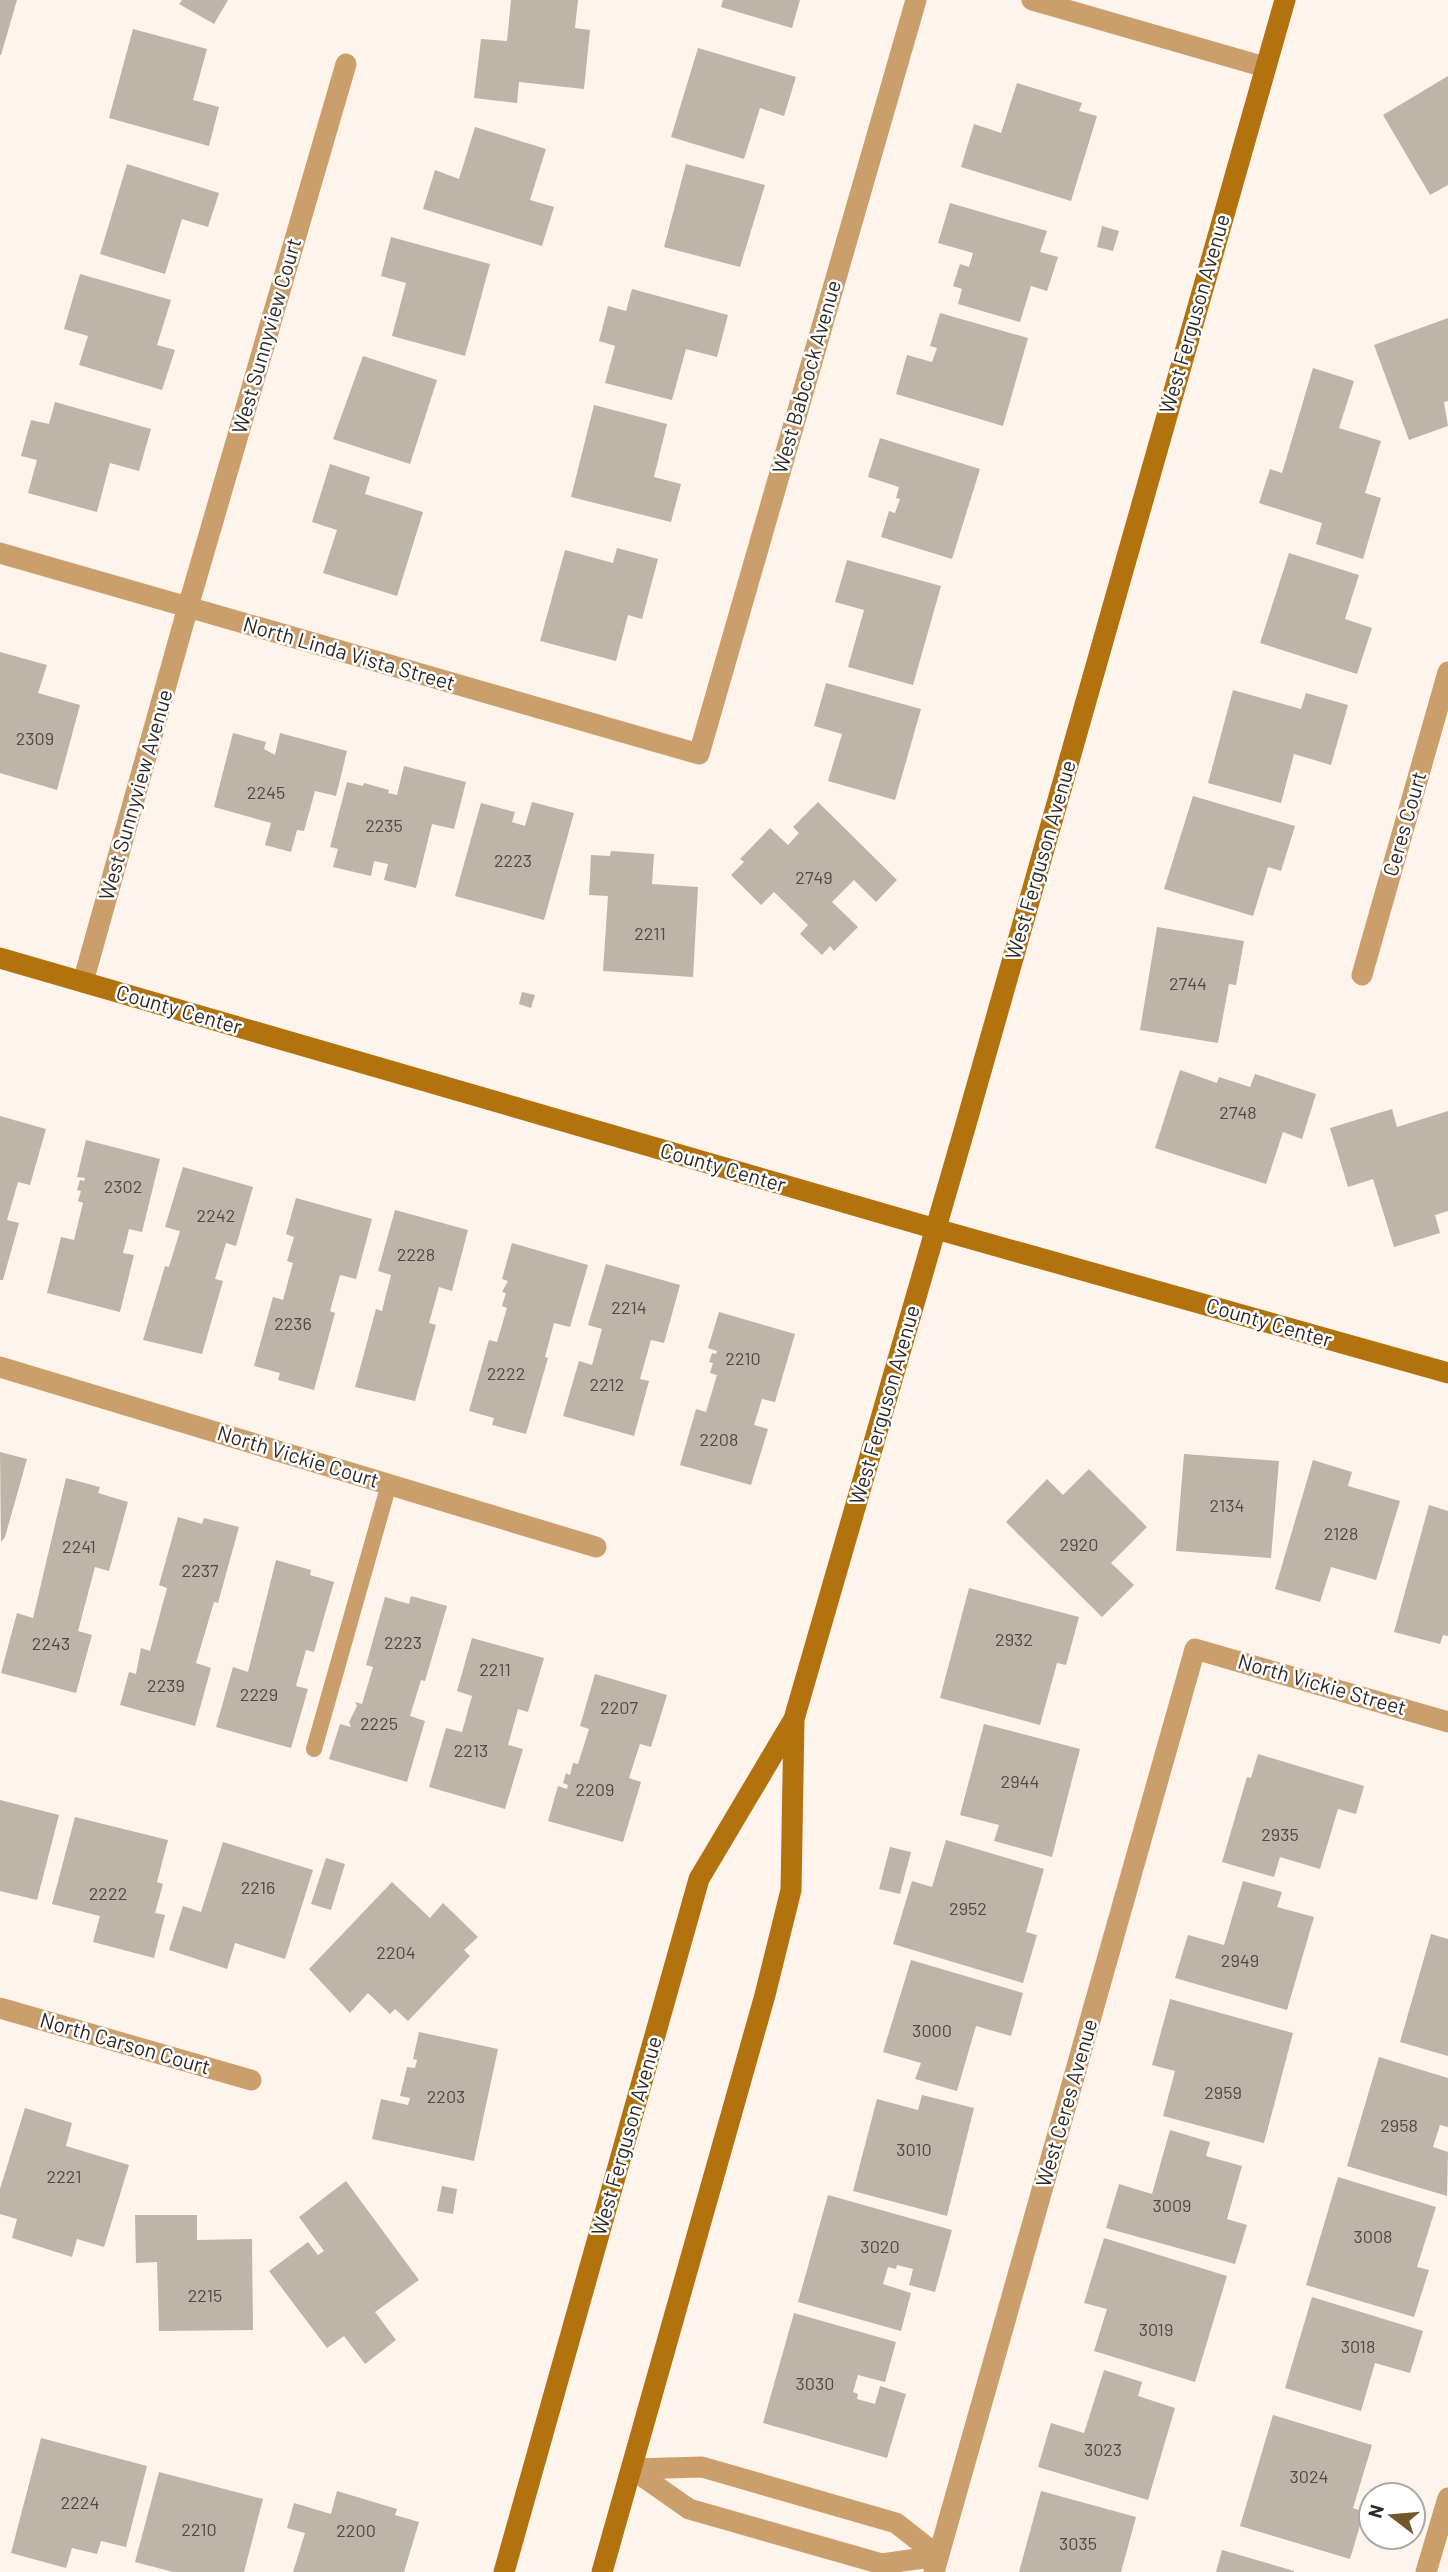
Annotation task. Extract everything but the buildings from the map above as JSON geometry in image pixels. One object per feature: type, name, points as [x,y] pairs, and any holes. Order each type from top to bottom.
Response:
[{"type":"street","name":"West Babcock Avenue","points":[[699,754],[916,0]]},
{"type":"street","points":[[1032,0],[1265,67]]},
{"type":"street","name":"West Ferguson Avenue","points":[[504,2572],[699,1879],[794,1718],[936,1229],[1285,0]]},
{"type":"street","name":"West Sunnyview Court","points":[[188,607],[346,64]]},
{"type":"street","name":"North Linda Vista Street","points":[[0,553],[699,754]]},
{"type":"street","name":"West Sunnyview Avenue","points":[[83,982],[188,607]]},
{"type":"street","name":"Ceres Court","points":[[1362,975],[1448,672]]},
{"type":"street","name":"County Center","points":[[0,958],[936,1229],[1448,1373]]},
{"type":"street","name":"North Vickie Court","points":[[0,1367],[596,1547]]},
{"type":"street","name":"North Vickie Street","points":[[1195,1649],[1448,1722]]},
{"type":"street","name":"West Ceres Avenue","points":[[936,2564],[1195,1649]]},
{"type":"street","name":"West Ferguson Avenue","points":[[602,2572],[765,1995],[791,1890],[794,1718]]},
{"type":"street","name":"North Carson Court","points":[[0,2008],[251,2080]]},
{"type":"street","points":[[632,2469],[702,2467],[896,2522],[936,2564]]},
{"type":"street","points":[[632,2469],[689,2509],[882,2564],[936,2564]]},
{"type":"street","points":[[1426,2572],[1448,2498]]},
{"type":"lane","points":[[314,1749],[389,1484]]}]
